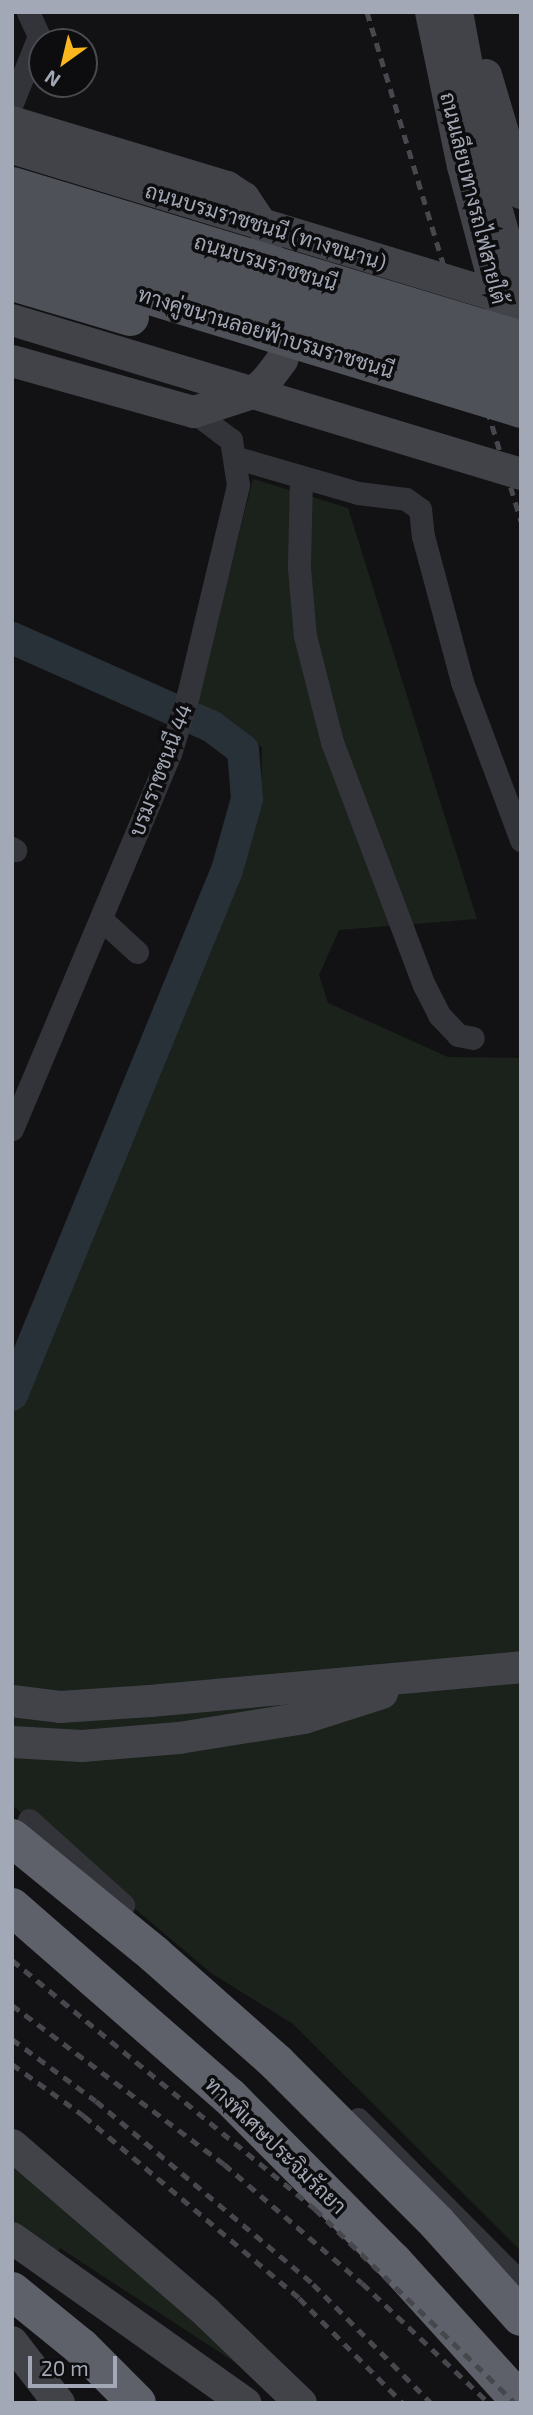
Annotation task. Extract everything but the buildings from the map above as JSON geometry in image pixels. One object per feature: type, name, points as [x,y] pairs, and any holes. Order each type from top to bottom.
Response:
[{"type":"highway","points":[[20,1829],[276,2063],[437,2223],[521,2317]]},
{"type":"highway","name":"ทางพิเศษประจิมรัถยา","points":[[12,1907],[229,2096],[393,2261],[521,2402]]},
{"type":"highway","points":[[12,2291],[82,2347],[137,2403]]},
{"type":"main road","name":"ถนนเลียบทางรถไฟสายใต้","points":[[431,12],[463,166],[521,382]]},
{"type":"main road","name":"ถนนเลียบทางรถไฟสายใต้","points":[[459,12],[489,183],[521,295]]},
{"type":"main road","points":[[459,12],[482,65],[521,193]]},
{"type":"main road","points":[[12,122],[227,187],[244,198],[264,222],[290,300],[291,334],[282,360],[253,393],[194,412],[12,362]]},
{"type":"main road","name":"ถนนบรมราชชนนี (ทางขนาน)","points":[[12,148],[521,303]]},
{"type":"main road","name":"ถนนบรมราชชนนี","points":[[12,185],[521,339]]},
{"type":"main road","name":"ทางคู่ขนานลอยฟ้าบรมราชชนนี","points":[[12,222],[521,373]]},
{"type":"main road","name":"ทางคู่ขนานลอยฟ้าบรมราชชนนี","points":[[12,254],[521,409]]},
{"type":"main road","points":[[12,282],[521,432]]},
{"type":"main road","points":[[12,320],[521,474]]},
{"type":"main road","points":[[12,1701],[60,1707],[521,1667]]},
{"type":"main road","points":[[12,1742],[82,1746],[179,1738],[304,1718],[437,1675]]},
{"type":"main road","points":[[12,2145],[207,2313],[301,2403]]},
{"type":"main road","points":[[12,2238],[245,2403]]},
{"type":"main road","points":[[12,2342],[58,2403]]},
{"type":"street","points":[[12,103],[39,36],[28,12]]},
{"type":"street","points":[[194,412],[231,440],[237,458],[358,493],[406,499],[420,509],[423,536],[461,682],[521,839]]},
{"type":"street","name":"บรมราชชนนี 44","points":[[12,1129],[170,754],[188,695],[238,485],[237,458]]},
{"type":"street","points":[[301,477],[299,568],[305,636],[332,742],[424,985],[439,1015],[458,1035],[473,1038]]},
{"type":"street","points":[[101,919],[137,952]]},
{"type":"street","points":[[20,1829],[395,2153],[521,2283]]},
{"type":"shaded area","points":[[253,479],[348,508],[477,919],[339,930],[319,975],[328,1003],[448,1057],[521,1058],[521,2251],[293,2024],[211,1973],[12,1805],[12,1378],[261,803],[262,747],[196,706]]},
{"type":"shaded area","points":[[12,2166],[172,2302],[236,2363],[60,2248],[41,2277],[12,2256]]},
{"type":"waterway","points":[[12,638],[211,726],[243,750],[247,799],[227,870],[12,1395]]},
{"type":"railway","points":[[367,12],[521,521]]},
{"type":"railway","points":[[12,1960],[315,2209],[515,2403]]},
{"type":"railway","points":[[12,2005],[224,2164],[362,2283],[489,2403]]},
{"type":"railway","points":[[12,2039],[96,2101],[313,2284],[431,2403]]},
{"type":"railway","points":[[12,2064],[84,2116],[299,2298],[403,2403]]}]
